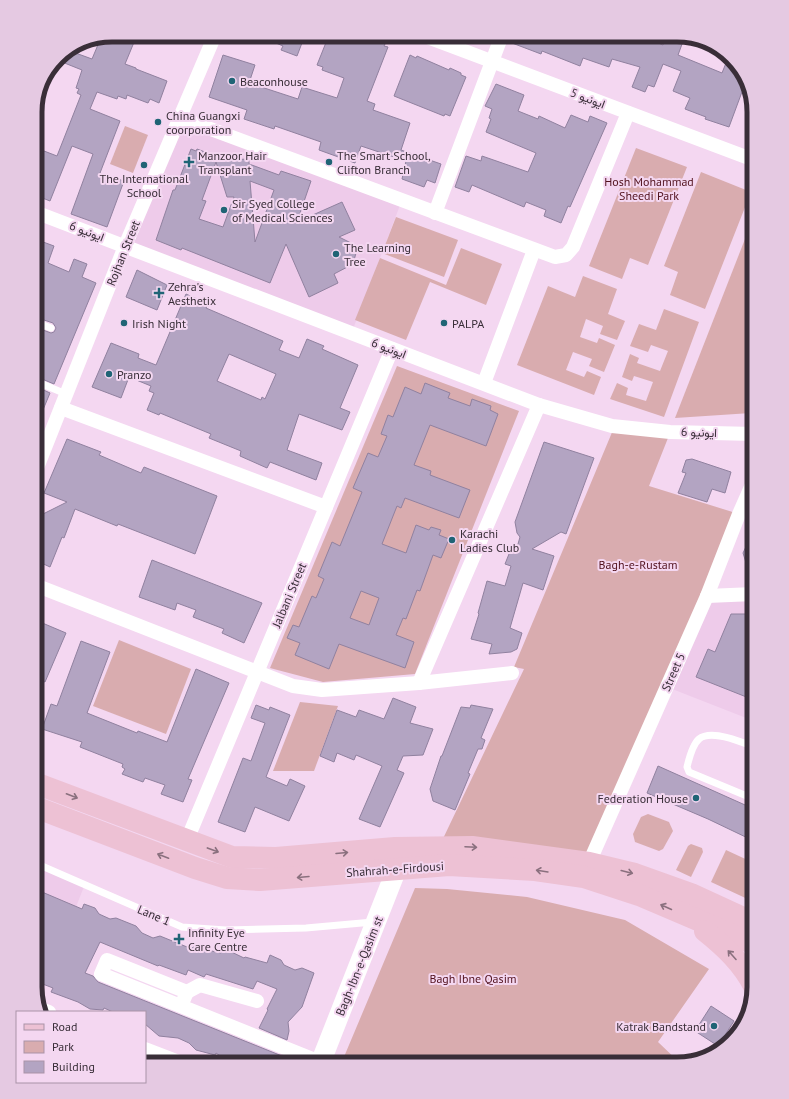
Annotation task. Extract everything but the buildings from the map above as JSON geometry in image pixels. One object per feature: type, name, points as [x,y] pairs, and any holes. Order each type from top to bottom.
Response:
[{"type":"main road","name":"Shahrah-e-Firdousi","points":[[42,786],[232,856],[276,858],[395,848],[472,847],[589,863],[635,874],[691,894],[747,919]]},
{"type":"main road","name":"Shahrah-e-Firdousi","points":[[42,810],[195,868],[227,878],[260,880],[449,865],[535,870],[584,877],[639,895],[747,941]]},
{"type":"main road","points":[[690,918],[726,949],[747,973]]},
{"type":"street","name":"Rojhan Street","points":[[42,441],[61,408],[125,246],[181,118],[212,42]]},
{"type":"street","name":"ایونیو 5","points":[[441,42],[628,113],[747,154]]},
{"type":"street","points":[[435,213],[499,42]]},
{"type":"street","points":[[181,118],[555,257],[566,255],[573,248],[628,113]]},
{"type":"street","name":"ایونیو 6","points":[[42,215],[539,405],[612,426],[670,432],[747,434]]},
{"type":"street","points":[[484,383],[534,250]]},
{"type":"street","name":"Jalbani Street","points":[[187,840],[392,349]]},
{"type":"street","points":[[419,684],[539,405]]},
{"type":"street","points":[[61,408],[326,507]]},
{"type":"street","name":"Street 5","points":[[589,863],[707,596],[747,496]]},
{"type":"street","points":[[42,587],[293,686],[322,690],[419,684],[512,673]]},
{"type":"street","points":[[707,596],[747,594]]},
{"type":"street","name":"Bagh-Ibn-e-Qasim st","points":[[322,1057],[397,868]]},
{"type":"street","points":[[187,992],[107,960],[101,974],[305,1057]]},
{"type":"street","points":[[182,1006],[187,992],[200,985],[257,1000]]},
{"type":"street","points":[[146,1049],[166,1057]]},
{"type":"lane","points":[[42,325],[51,328]]},
{"type":"lane","points":[[42,384],[66,394]]},
{"type":"lane","points":[[747,745],[724,737],[704,736],[698,739],[694,746],[687,768],[689,772],[747,796]]},
{"type":"lane","name":"Lane 1","points":[[42,866],[182,927],[226,930],[290,929],[376,922]]},
{"type":"shaded area","name":"Sir Syed College of Medical Sciences","points":[[181,118],[402,200],[350,337],[125,251]]},
{"type":"shaded area","points":[[747,594],[747,718],[667,687],[705,597]]},
{"type":"shaded area","points":[[42,866],[85,884],[43,992]]},
{"type":"green space","points":[[125,126],[148,135],[133,173],[110,164]]},
{"type":"green space","name":"Hosh Mohammad Sheedi Park","points":[[636,148],[687,167],[648,265],[630,258],[622,279],[589,266]]},
{"type":"green space","points":[[701,172],[747,190],[747,202],[705,309],[670,295],[678,272],[664,266]]},
{"type":"green space","points":[[396,217],[458,240],[444,277],[382,253]]},
{"type":"green space","points":[[747,234],[747,413],[675,418]]},
{"type":"green space","points":[[461,248],[502,264],[486,305],[430,282],[406,340],[355,320],[380,258],[446,285]]},
{"type":"green space","points":[[583,276],[617,289],[608,314],[625,321],[617,340],[600,334],[603,326],[586,319],[580,337],[597,343],[599,338],[615,345],[604,372],[589,366],[592,359],[573,352],[566,370],[584,377],[587,371],[601,377],[594,395],[517,365],[548,286],[575,297]]},
{"type":"green space","points":[[664,309],[699,322],[664,417],[610,399],[617,383],[628,388],[626,395],[646,401],[653,382],[634,376],[632,381],[622,377],[630,354],[639,358],[637,363],[660,371],[668,351],[651,345],[648,352],[630,346],[639,324],[656,330]]},
{"type":"green space","points":[[397,366],[519,411],[415,674],[323,682],[270,668]]},
{"type":"green space","name":"Bagh-e-Rustam","points":[[613,430],[668,438],[649,486],[739,514],[589,863],[439,847],[524,669],[514,667]]},
{"type":"green space","points":[[119,640],[191,669],[166,734],[93,706]]},
{"type":"green space","points":[[300,702],[338,706],[314,771],[273,771]]},
{"type":"green space","points":[[648,814],[669,822],[673,831],[663,849],[659,851],[635,842],[633,834],[641,817]]},
{"type":"green space","points":[[691,844],[702,848],[703,852],[691,877],[676,870],[688,846]]},
{"type":"green space","points":[[726,850],[747,860],[747,899],[711,882]]},
{"type":"green space","name":"Bagh Ibne Qasim","points":[[415,888],[447,889],[527,897],[625,920],[709,969],[658,1042],[674,1057],[344,1057]]},
{"type":"place","name":"Beaconhouse","points":[[232,81]]},
{"type":"place","name":"China Guangxi coorporation","points":[[158,122]]},
{"type":"place","name":"Manzoor Hair Transplant","points":[[189,162]]},
{"type":"place","name":"The Smart School, Clifton Branch","points":[[329,162]]},
{"type":"place","name":"The International School","points":[[144,165]]},
{"type":"place","name":"Sir Syed College of Medical Sciences","points":[[224,210]]},
{"type":"place","name":"The Learning Tree","points":[[336,254]]},
{"type":"place","name":"Zehra's Aesthetix","points":[[159,293]]},
{"type":"place","name":"Irish Night","points":[[124,323]]},
{"type":"place","name":"PALPA","points":[[444,323]]},
{"type":"place","name":"Pranzo","points":[[109,374]]},
{"type":"place","name":"Karachi Ladies Club","points":[[452,540]]},
{"type":"place","name":"Federation House","points":[[696,798]]},
{"type":"place","name":"Infinity Eye Care Centre","points":[[179,939]]},
{"type":"place","name":"Katrak Bandstand","points":[[714,1026]]}]
